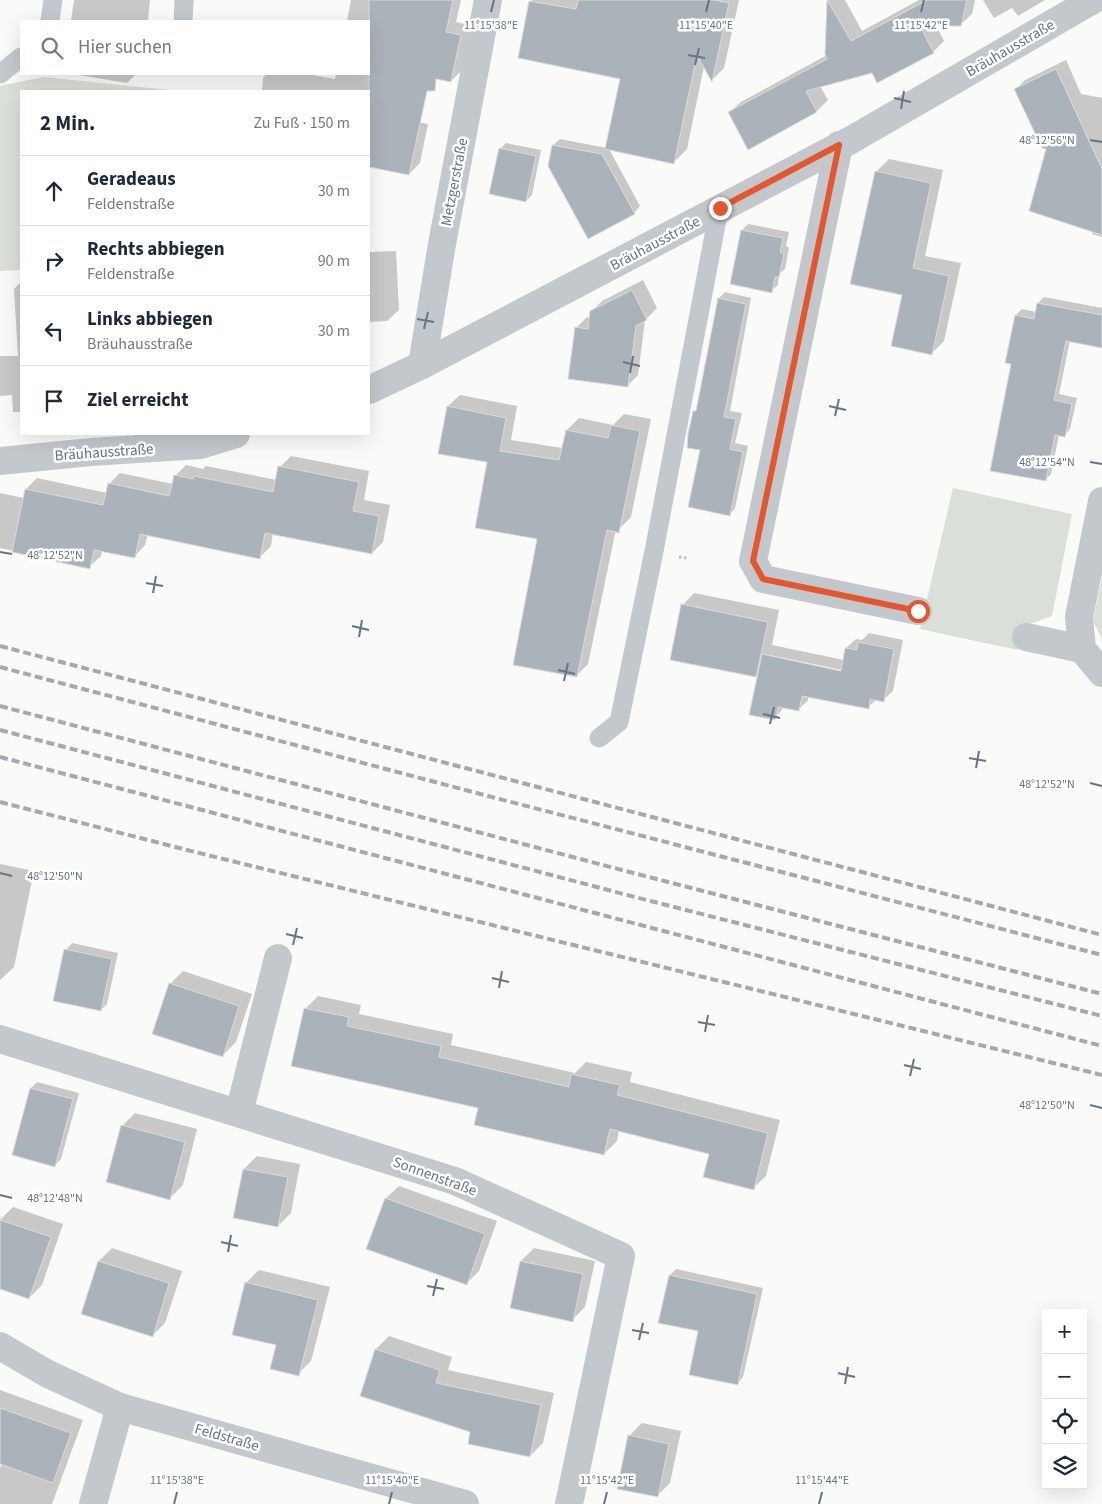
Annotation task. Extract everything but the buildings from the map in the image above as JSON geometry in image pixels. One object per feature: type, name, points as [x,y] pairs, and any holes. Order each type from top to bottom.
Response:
[{"type":"street","name":"Metzgerstraße","points":[[422,365],[442,244],[488,0]]},
{"type":"street","name":"Bräuhausstraße","points":[[370,390],[422,365],[839,145],[1093,0]]},
{"type":"street","points":[[839,145],[753,561],[763,579],[918,611]]},
{"type":"street","name":"Bräuhausstraße","points":[[0,461],[90,452],[200,445],[233,435]]},
{"type":"street","points":[[1102,501],[1079,617],[1082,649],[1102,673]]},
{"type":"street","points":[[1026,637],[1082,649]]},
{"type":"street","points":[[239,1113],[278,958]]},
{"type":"street","name":"Sonnenstraße","points":[[0,1039],[455,1181],[621,1256],[569,1504]]},
{"type":"street","name":"Feldstraße","points":[[0,1346],[48,1374],[120,1407],[465,1504]]},
{"type":"street","points":[[93,1504],[120,1407]]},
{"type":"lane","points":[[50,20],[53,0]]},
{"type":"lane","points":[[183,20],[184,0]]},
{"type":"lane","points":[[0,74],[20,58]]},
{"type":"lane","points":[[599,738],[618,722],[654,551],[720,208]]},
{"type":"shaded area","points":[[43,77],[169,90],[20,90],[20,270],[0,271],[0,86]]},
{"type":"shaded area","points":[[953,488],[1072,514],[1052,616],[1024,626],[1018,650],[920,629]]},
{"type":"shaded area","points":[[1102,576],[1102,639],[1093,621]]},
{"type":"railway","points":[[0,646],[1102,935]]},
{"type":"railway","points":[[0,667],[1102,955]]},
{"type":"railway","points":[[0,706],[1102,994]]},
{"type":"railway","points":[[0,730],[631,896],[1102,1016]]},
{"type":"railway","points":[[0,757],[1102,1046]]},
{"type":"railway","points":[[0,802],[187,850],[1102,1075]]},
{"type":"route","points":[[720,208],[839,145],[753,561],[763,579],[918,611]]}]
